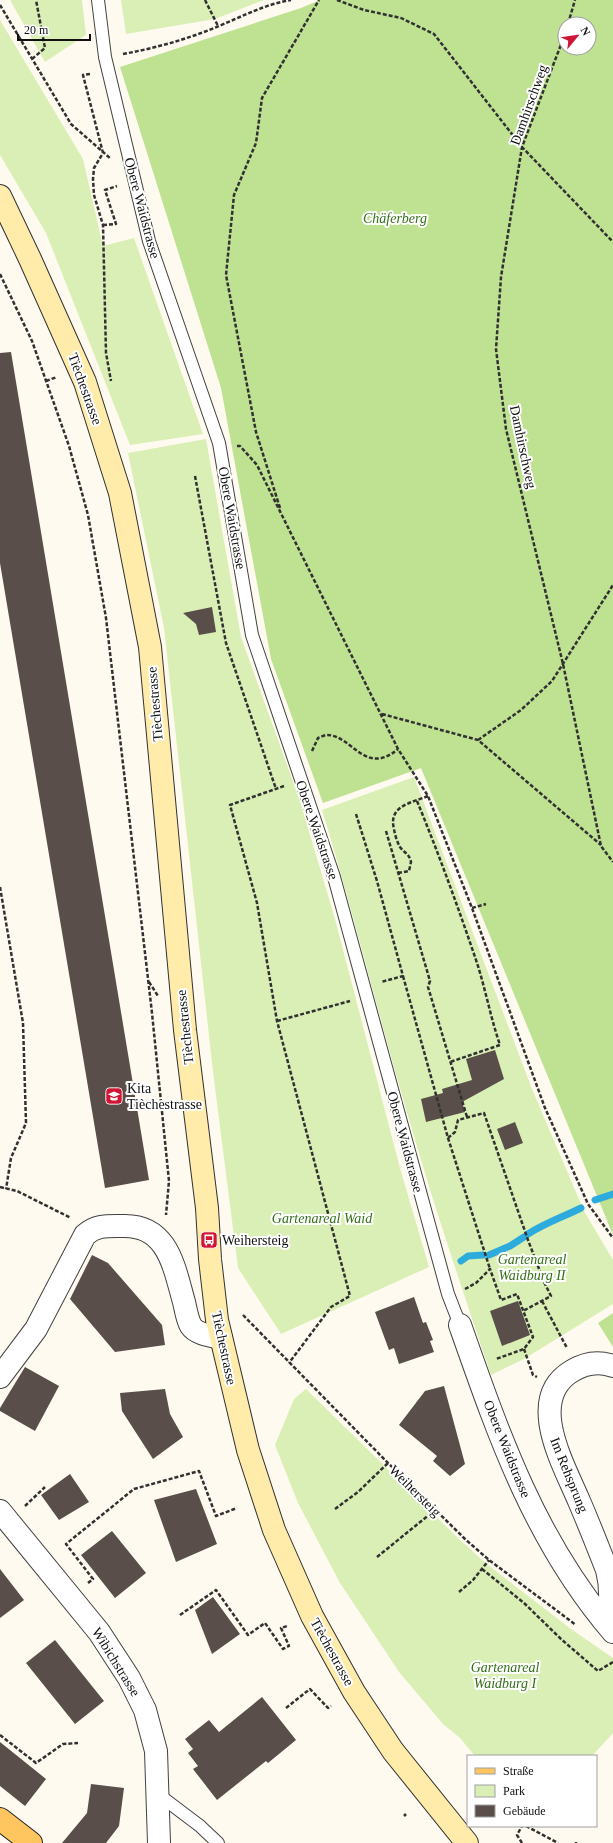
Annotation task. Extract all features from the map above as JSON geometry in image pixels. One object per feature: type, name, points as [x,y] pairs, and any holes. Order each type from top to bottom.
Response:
[{"type":"main road","points":[[0,1819],[30,1843]]},
{"type":"street","name":"Tièchestrasse","points":[[0,196],[85,382],[120,493],[150,647],[184,1023],[206,1208],[210,1260],[221,1338],[244,1436],[274,1530],[312,1616],[354,1692],[393,1751],[467,1843]]},
{"type":"street","points":[[0,1377],[36,1329],[84,1235],[91,1229],[99,1227],[128,1226],[148,1230],[159,1238],[176,1277],[191,1326],[200,1333],[221,1338]]},
{"type":"street","name":"Obere Waidstrasse","points":[[460,1325],[498,1431],[523,1489],[549,1542],[577,1585],[610,1629]]},
{"type":"street","name":"Im Rehsprung","points":[[610,1629],[611,1585],[607,1570],[550,1429],[550,1412],[551,1398],[555,1389],[566,1375],[575,1369],[591,1363],[613,1366]]},
{"type":"street","name":"Wibichstrasse","points":[[0,1511],[99,1632],[129,1678],[145,1710],[156,1751],[159,1795],[159,1843]]},
{"type":"lane","name":"Obere Waidstrasse","points":[[98,0],[104,57],[149,240],[219,444],[252,635],[334,877],[448,1294],[460,1325]]},
{"type":"lane","points":[[159,1795],[200,1826],[218,1843]]},
{"type":"path","points":[[32,58],[45,48],[36,0]]},
{"type":"path","points":[[205,0],[218,26]]},
{"type":"path","points":[[104,57],[154,48],[218,26],[254,10],[291,0]]},
{"type":"path","points":[[283,515],[256,432],[226,275],[234,195],[256,143],[262,98],[319,0]]},
{"type":"path","points":[[337,0],[364,10],[401,18],[434,34],[522,147],[613,242]]},
{"type":"path","points":[[570,16],[575,0]]},
{"type":"path","points":[[0,5],[71,124],[103,153],[133,176],[116,187],[105,190],[116,224],[103,225]]},
{"type":"path","name":"Damhirschweg","points":[[557,55],[522,147],[500,277],[496,349],[506,428],[563,664],[601,846],[613,862]]},
{"type":"path","points":[[108,70],[83,75],[103,153],[94,168],[93,179],[94,195],[103,225],[106,353],[110,375]]},
{"type":"path","points":[[0,276],[32,341],[69,446],[88,515],[106,618],[150,997],[169,1181],[165,1220],[159,1238]]},
{"type":"path","points":[[46,381],[52,379]]},
{"type":"path","points":[[219,444],[240,446],[256,465],[283,515],[398,749],[428,796],[472,908],[545,1108],[588,1204],[613,1238]]},
{"type":"path","points":[[196,476],[226,643],[276,789]]},
{"type":"path","points":[[478,740],[521,710],[552,681],[613,585]]},
{"type":"path","points":[[382,714],[478,740],[601,846]]},
{"type":"path","points":[[313,746],[318,738],[326,735],[339,739],[360,754],[376,758],[390,756],[398,749]]},
{"type":"path","points":[[289,1363],[331,1307],[350,1296],[277,1021],[257,903],[230,805],[290,784]]},
{"type":"path","points":[[398,873],[408,871],[411,862],[408,853],[401,848],[397,838],[392,823],[393,815],[397,809],[428,796]]},
{"type":"path","points":[[417,801],[451,886],[461,920],[476,959],[500,1045],[450,1062]]},
{"type":"path","points":[[356,814],[377,881],[448,1138],[490,1269],[501,1300],[517,1294],[533,1337],[524,1349],[502,1357]]},
{"type":"path","points":[[386,831],[430,981],[428,987],[467,1118]]},
{"type":"path","points":[[0,887],[23,1023],[26,1123],[11,1158],[6,1188]]},
{"type":"path","points":[[472,908],[486,904]]},
{"type":"path","points":[[363,987],[403,976]]},
{"type":"path","points":[[277,1021],[357,999]]},
{"type":"path","points":[[545,1108],[549,1105]]},
{"type":"path","points":[[448,1138],[456,1132],[458,1120],[484,1113],[528,1240],[551,1296],[523,1311]]},
{"type":"path","points":[[163,1123],[168,1123]]},
{"type":"path","points":[[0,1187],[17,1191],[91,1229]]},
{"type":"path","points":[[448,1294],[467,1288],[476,1283],[490,1269]]},
{"type":"path","points":[[542,1301],[563,1338],[575,1369]]},
{"type":"path","name":"Weihersteig","points":[[243,1315],[435,1510],[490,1560],[576,1625]]},
{"type":"path","points":[[524,1349],[533,1375],[541,1379]]},
{"type":"path","points":[[335,1509],[358,1492],[388,1463]]},
{"type":"path","points":[[70,1596],[93,1579],[66,1544],[134,1489],[199,1471],[216,1516],[237,1508]]},
{"type":"path","points":[[29,1502],[45,1487]]},
{"type":"path","points":[[377,1557],[435,1510]]},
{"type":"path","points":[[459,1592],[490,1560]]},
{"type":"path","points":[[482,1569],[524,1603],[561,1639],[598,1671],[613,1662]]},
{"type":"path","points":[[180,1615],[216,1590],[248,1635],[265,1623],[283,1650],[289,1646],[281,1628],[287,1626]]},
{"type":"path","points":[[286,1708],[310,1689],[328,1708],[331,1706]]},
{"type":"path","points":[[0,1734],[36,1763],[63,1744],[78,1743]]},
{"type":"path","points":[[521,1827],[517,1835],[522,1843]]},
{"type":"path","points":[[528,1827],[558,1843]]},
{"type":"green space","points":[[10,0],[82,0],[86,35],[45,62]]},
{"type":"green space","points":[[121,0],[264,0],[215,19],[126,34]]},
{"type":"green space","name":"Chäferberg","points":[[320,0],[613,0],[613,1235],[421,768],[323,803],[271,659],[221,388],[120,67],[301,8]]},
{"type":"green space","points":[[0,20],[83,159],[103,246],[134,238],[203,434],[130,445],[46,233],[0,155]]},
{"type":"green space","name":"Gartenareal Waid","points":[[206,439],[241,637],[300,801],[335,919],[400,1168],[429,1267],[281,1334],[238,1268],[213,1072],[164,628],[128,453]]},
{"type":"green space","name":"Gartenareal Waidburg II","points":[[414,777],[532,1089],[584,1211],[613,1260],[613,1304],[524,1359],[491,1375],[448,1246],[418,1149],[322,810]]},
{"type":"green space","points":[[613,1313],[613,1347],[598,1323]]},
{"type":"green space","name":"Gartenareal Waidburg I","points":[[306,1389],[459,1539],[488,1565],[571,1629],[613,1658],[613,1733],[593,1755],[474,1755],[460,1738],[443,1724],[399,1672],[340,1583],[298,1503],[275,1445],[294,1399]]},
{"type":"building","points":[[11,352],[149,1180],[105,1188],[0,563],[0,353]]},
{"type":"building","points":[[212,607],[216,632],[199,635],[196,624],[183,613]]},
{"type":"building","points":[[495,1050],[504,1079],[462,1102],[465,1112],[426,1122],[421,1099],[443,1093],[442,1089],[472,1080],[466,1059]]},
{"type":"building","points":[[515,1122],[523,1143],[505,1150],[497,1129]]},
{"type":"building","points":[[92,1255],[108,1263],[162,1325],[165,1345],[115,1352],[70,1299]]},
{"type":"building","points":[[414,1297],[423,1323],[426,1322],[433,1340],[430,1341],[434,1352],[399,1364],[394,1348],[389,1350],[375,1312]]},
{"type":"building","points":[[518,1301],[530,1335],[502,1346],[490,1311]]},
{"type":"building","points":[[25,1367],[59,1386],[35,1431],[0,1411],[0,1408]]},
{"type":"building","points":[[444,1386],[465,1464],[450,1476],[433,1461],[437,1456],[399,1425],[425,1391]]},
{"type":"building","points":[[165,1389],[170,1414],[183,1437],[153,1459],[122,1411],[120,1393]]},
{"type":"building","points":[[70,1474],[89,1502],[59,1520],[41,1495]]},
{"type":"building","points":[[196,1489],[217,1544],[176,1562],[154,1500]]},
{"type":"building","points":[[112,1531],[146,1573],[115,1598],[81,1555]]},
{"type":"building","points":[[0,1569],[24,1600],[0,1618]]},
{"type":"building","points":[[213,1597],[240,1634],[212,1654],[195,1610]]},
{"type":"building","points":[[55,1640],[104,1701],[75,1724],[26,1663]]},
{"type":"building","points":[[262,1697],[296,1740],[268,1763],[266,1761],[217,1800],[193,1769],[198,1766],[188,1753],[193,1749],[185,1739],[209,1720],[219,1732]]},
{"type":"building","points":[[0,1742],[46,1779],[25,1806],[0,1786]]},
{"type":"building","points":[[91,1784],[124,1788],[119,1826],[106,1843],[62,1843],[87,1813]]},
{"type":"waterway","points":[[595,1200],[613,1194]]},
{"type":"waterway","points":[[528,1234],[547,1223],[581,1208]]},
{"type":"waterway","points":[[489,1255],[510,1246],[524,1237]]},
{"type":"waterway","points":[[461,1261],[468,1256],[483,1255]]},
{"type":"place","name":"Kita Tièchestrasse","points":[[114,1096]]},
{"type":"place","name":"Weihersteig","points":[[209,1240]]}]
